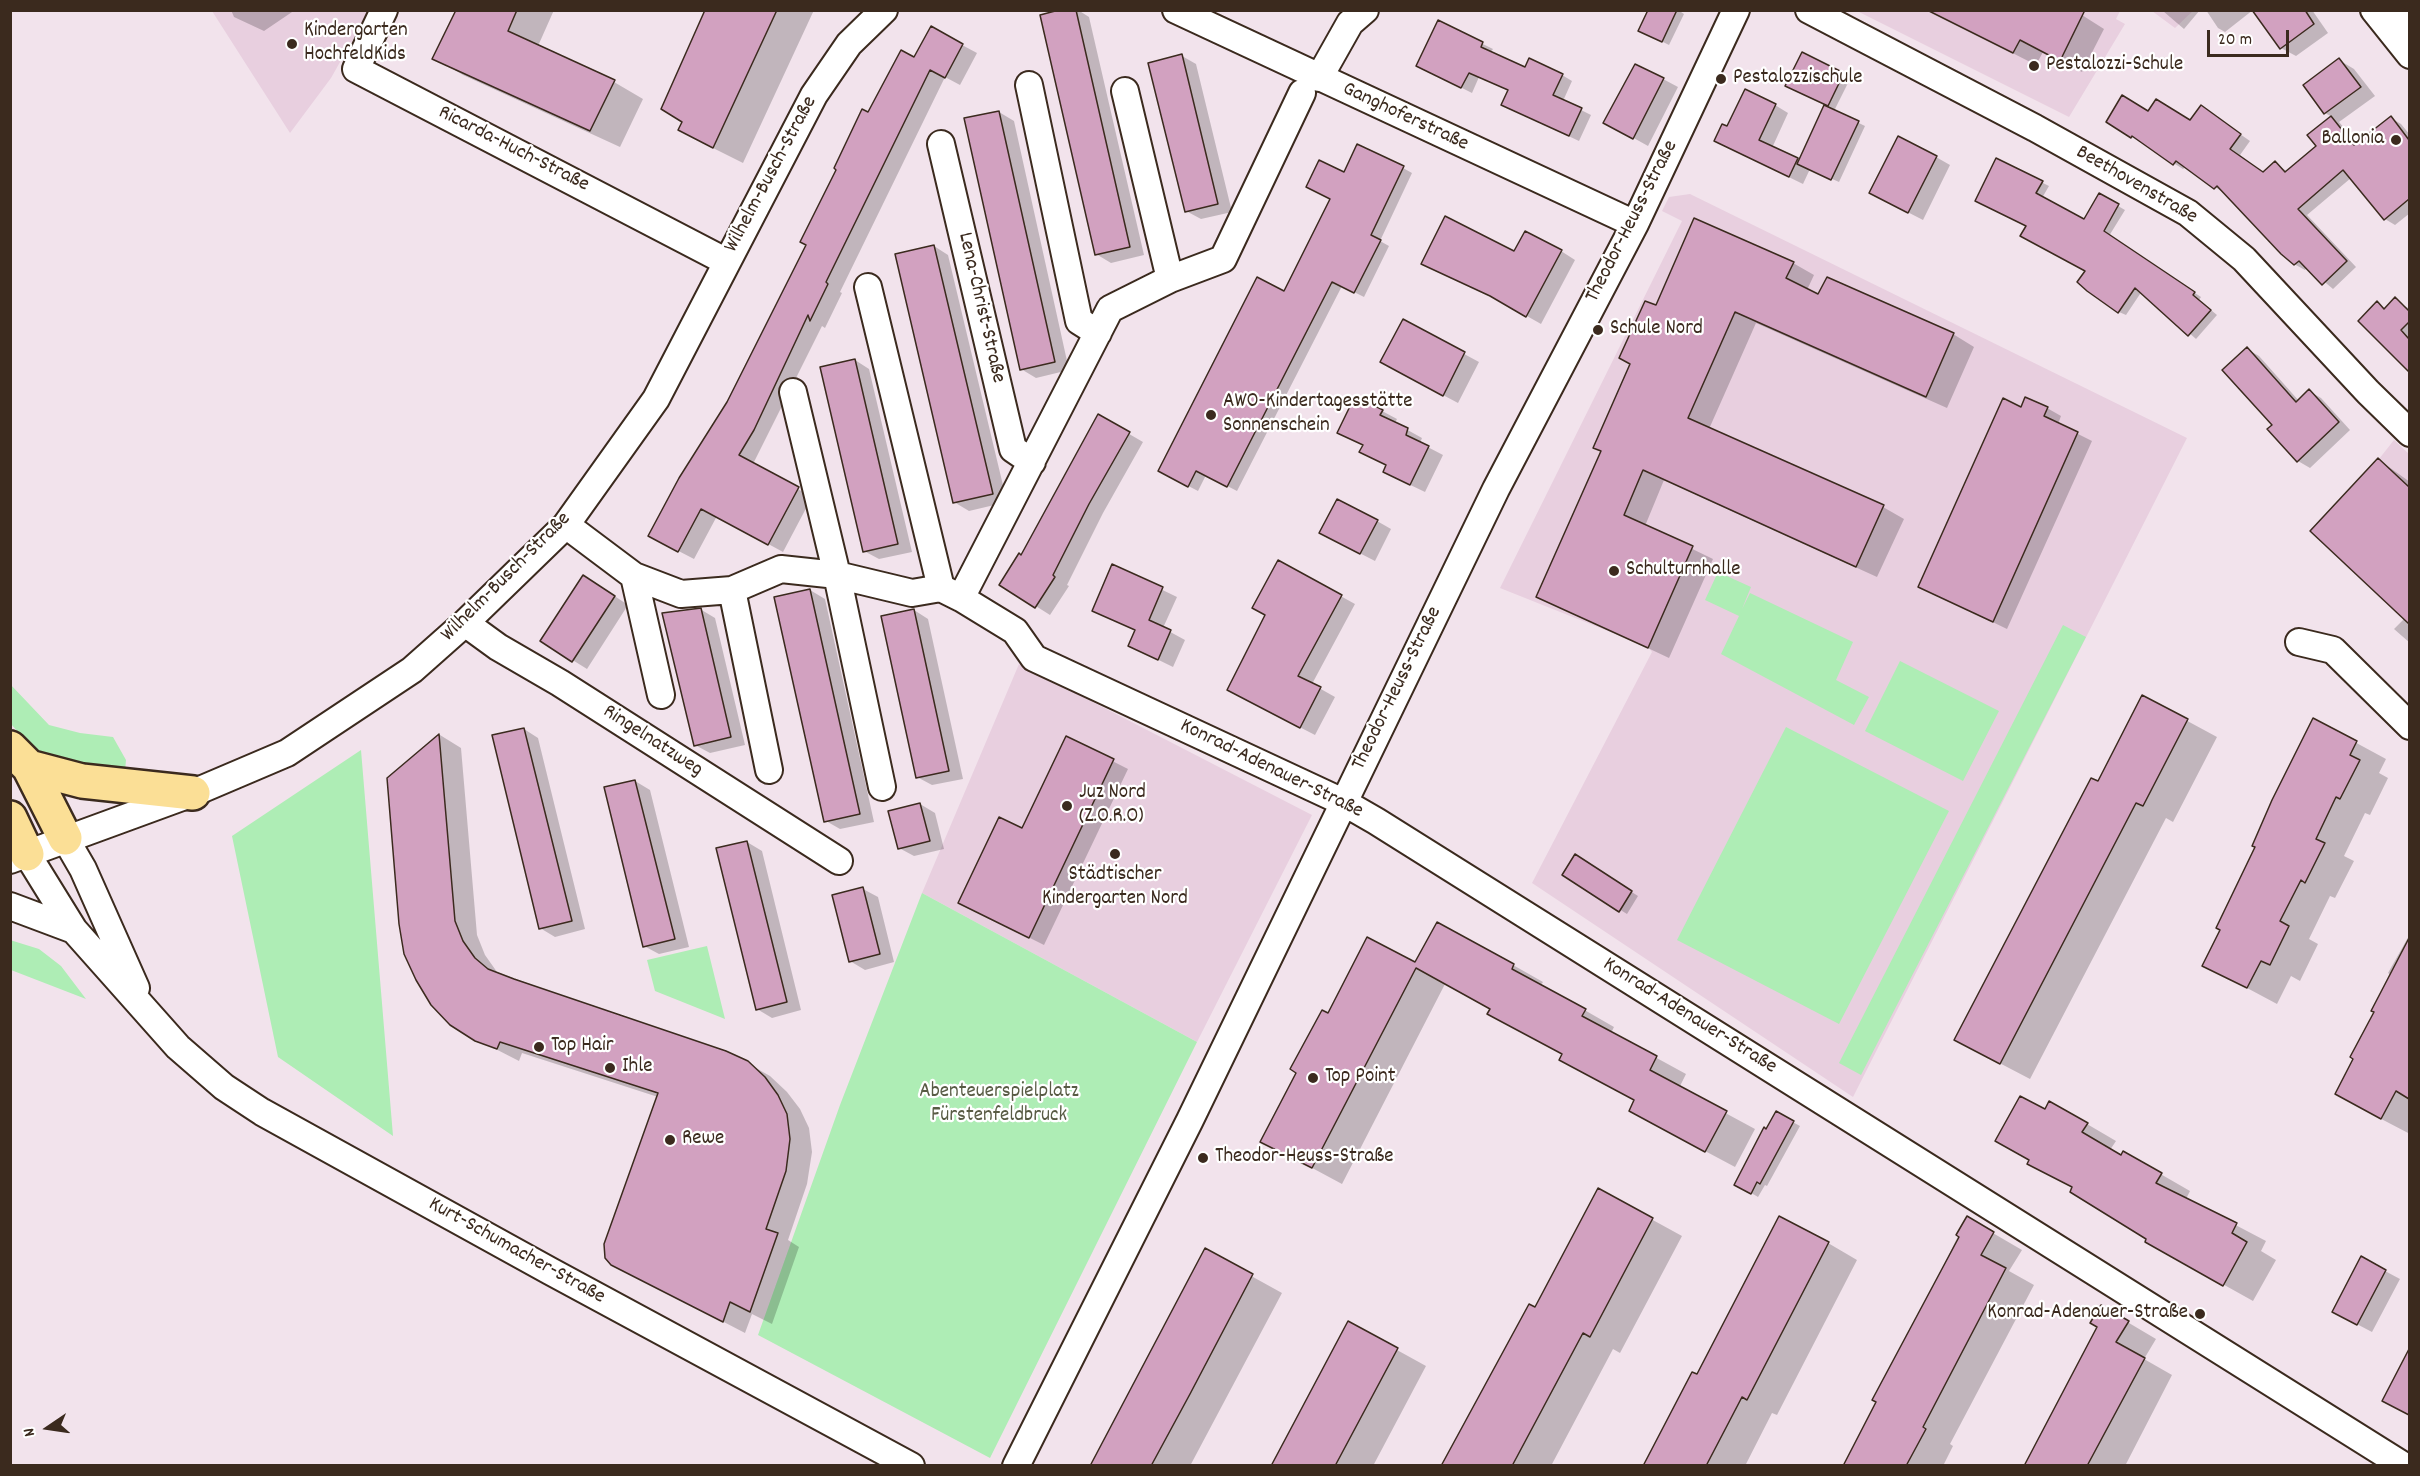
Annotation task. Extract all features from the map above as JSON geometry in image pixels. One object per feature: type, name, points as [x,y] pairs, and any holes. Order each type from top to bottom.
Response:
[{"type":"highway","points":[[20,757],[82,781],[193,793]]},
{"type":"highway","points":[[20,757],[65,838]]},
{"type":"highway","points":[[10,818],[19,857]]},
{"type":"street","name":"Ricarda-Huch-Straße","points":[[384,10],[356,69],[727,262]]},
{"type":"street","name":"Wilhelm-Busch-Straße","points":[[19,857],[65,838],[193,793],[287,753],[412,670],[465,623],[566,525],[656,399],[814,95],[849,44],[884,10]]},
{"type":"street","name":"Ganghoferstraße","points":[[1176,10],[1311,85],[1635,224]]},
{"type":"street","points":[[951,593],[1032,462],[1110,309],[1170,279],[1223,259],[1311,85],[1350,23],[1365,10]]},
{"type":"street","name":"Theodor-Heuss-Straße","points":[[1016,1466],[1190,1120],[1496,489],[1635,224],[1736,10]]},
{"type":"street","name":"Beethovenstraße","points":[[1809,10],[2006,112],[2188,213],[2244,259],[2409,433]]},
{"type":"street","points":[[2374,10],[2400,23],[2409,55]]},
{"type":"street","points":[[1029,85],[1079,321],[1098,333]]},
{"type":"street","points":[[1125,91],[1170,279]]},
{"type":"street","name":"Lena-Christ-Straße","points":[[941,144],[1013,449],[1032,462]]},
{"type":"street","points":[[868,287],[951,593]]},
{"type":"street","points":[[793,392],[837,575],[882,786]]},
{"type":"street","points":[[566,525],[634,576],[681,594],[732,590],[781,569],[837,575],[912,592],[951,593]]},
{"type":"street","points":[[634,576],[661,695]]},
{"type":"street","points":[[732,590],[769,770]]},
{"type":"street","name":"Konrad-Adenauer-Straße","points":[[951,593],[1015,631],[1034,658],[1343,802],[1886,1139],[2404,1466]]},
{"type":"street","name":"Ringelnatzweg","points":[[465,623],[498,647],[560,683],[839,861]]},
{"type":"street","points":[[2299,642],[2333,650],[2409,726]]},
{"type":"street","name":"Kurt-Schumacher-Straße","points":[[65,838],[83,869],[144,1007]]},
{"type":"street","name":"Kurt-Schumacher-Straße","points":[[19,857],[74,930],[186,1053],[224,1087],[262,1112],[549,1271],[911,1466]]},
{"type":"street","name":"Kurt-Schumacher-Straße","points":[[10,906],[74,930]]},
{"type":"shaded area","name":"Kindergarten HochfeldKids","points":[[212,11],[369,11],[331,78],[290,133]]},
{"type":"shaded area","name":"Pestalozzi-Schule","points":[[1857,11],[2120,11],[2116,19],[2125,24],[2069,117]]},
{"type":"shaded area","name":"Pestalozzi-Schule","points":[[2152,11],[2193,11],[2175,28]]},
{"type":"shaded area","points":[[1690,194],[2187,438],[1853,1097],[1532,883],[1652,652],[1648,647],[1500,588],[1682,221],[1662,211],[1669,197]]},
{"type":"shaded area","points":[[2394,440],[2409,454],[2409,487],[2379,459]]},
{"type":"shaded area","name":"Städtischer Kindergarten Nord","points":[[1019,664],[1312,815],[1197,1042],[922,893]]},
{"type":"green space","points":[[1718,572],[1751,587],[1742,609],[1750,593],[1853,642],[1836,680],[1869,697],[1854,725],[1721,654],[1739,616],[1705,600]]},
{"type":"green space","points":[[2063,625],[2086,637],[1861,1075],[1839,1063]]},
{"type":"green space","points":[[1900,661],[1999,711],[1963,781],[1865,731]]},
{"type":"green space","points":[[10,684],[49,725],[80,733],[113,737],[126,760],[125,771],[73,769],[32,748],[11,724]]},
{"type":"green space","points":[[1786,727],[1949,811],[1839,1024],[1677,940]]},
{"type":"green space","points":[[361,750],[393,1136],[278,1057],[232,836]]},
{"type":"green space","name":"Abenteuerspielplatz Fürstenfeldbruck","points":[[922,893],[1197,1042],[990,1458],[758,1335],[840,1105]]},
{"type":"green space","points":[[10,940],[39,949],[61,966],[86,999],[11,970]]},
{"type":"green space","points":[[707,946],[725,1019],[655,991],[647,960]]},
{"type":"building","points":[[456,10],[517,10],[508,31],[615,80],[590,131],[432,59]]},
{"type":"building","points":[[705,10],[777,10],[713,148],[678,130],[682,122],[661,109]]},
{"type":"building","points":[[1059,10],[1076,10],[1130,247],[1095,255],[1040,15]]},
{"type":"building","points":[[1648,10],[1677,10],[1662,42],[1638,31]]},
{"type":"building","points":[[1927,10],[2085,10],[2060,61],[2020,40],[2013,53]]},
{"type":"building","points":[[2252,10],[2305,10],[2314,24],[2280,49]]},
{"type":"building","points":[[1438,20],[1483,42],[1481,47],[1525,67],[1529,58],[1563,74],[1553,95],[1582,108],[1569,136],[1501,105],[1508,90],[1469,73],[1461,88],[1416,66]]},
{"type":"building","points":[[931,26],[963,44],[945,78],[930,70],[826,282],[828,284],[810,321],[808,315],[754,430],[739,455],[799,487],[768,545],[701,509],[678,552],[648,536],[679,478],[727,402],[806,245],[800,242],[836,170],[834,168],[862,109],[868,112],[901,50],[914,57]]},
{"type":"building","points":[[1802,52],[1844,73],[1828,106],[1785,86]]},
{"type":"building","points":[[1182,54],[1218,204],[1185,212],[1148,63]]},
{"type":"building","points":[[2339,58],[2361,87],[2324,114],[2303,85]]},
{"type":"building","points":[[1635,64],[1664,78],[1633,139],[1603,123]]},
{"type":"building","points":[[1745,89],[1776,104],[1759,140],[1798,158],[1789,177],[1714,141],[1722,124],[1727,126]]},
{"type":"building","points":[[2122,95],[2148,111],[2156,99],[2190,120],[2201,105],[2241,134],[2230,149],[2263,172],[2275,161],[2285,172],[2316,146],[2307,135],[2331,116],[2354,145],[2391,116],[2409,140],[2409,199],[2384,220],[2343,170],[2298,209],[2347,261],[2322,285],[2299,261],[2294,265],[2281,254],[2217,186],[2214,189],[2176,161],[2173,165],[2132,136],[2131,138],[2106,122]]},
{"type":"building","points":[[1824,105],[1859,121],[1831,180],[1797,164]]},
{"type":"building","points":[[999,111],[1055,362],[1020,370],[964,118]]},
{"type":"building","points":[[1898,136],[1937,156],[1908,213],[1869,193]]},
{"type":"building","points":[[1357,144],[1404,166],[1371,235],[1381,240],[1354,293],[1332,282],[1227,487],[1196,471],[1188,487],[1158,471],[1257,277],[1284,291],[1330,199],[1306,187],[1319,160],[1344,172]]},
{"type":"building","points":[[1996,158],[2043,181],[2036,193],[2084,219],[2099,193],[2119,204],[2104,231],[2195,292],[2193,295],[2211,310],[2188,336],[2135,288],[2118,313],[2077,282],[2085,271],[2020,236],[2026,226],[1975,201]]},
{"type":"building","points":[[1445,216],[1514,251],[1525,231],[1562,250],[1526,317],[1490,296],[1421,264]]},
{"type":"building","points":[[1694,218],[1794,262],[1786,278],[1818,294],[1827,277],[1954,333],[1926,397],[1735,312],[1688,418],[1884,505],[1856,567],[1643,470],[1624,515],[1693,546],[1648,648],[1536,597],[1601,451],[1593,448],[1630,364],[1619,358],[1645,301],[1656,305]]},
{"type":"building","points":[[934,245],[993,494],[953,503],[895,254]]},
{"type":"building","points":[[2395,297],[2409,311],[2409,322],[2401,330],[2409,339],[2409,372],[2358,321],[2377,301],[2384,309]]},
{"type":"building","points":[[1403,319],[1465,352],[1443,396],[1380,362]]},
{"type":"building","points":[[2247,347],[2296,402],[2309,389],[2339,422],[2297,462],[2267,429],[2272,425],[2222,370]]},
{"type":"building","points":[[855,359],[898,544],[863,552],[820,367]]},
{"type":"building","points":[[1355,396],[1383,410],[1380,415],[1408,428],[1406,435],[1429,446],[1410,485],[1383,472],[1386,465],[1359,452],[1363,445],[1337,433]]},
{"type":"building","points":[[2025,397],[2048,407],[2044,416],[2078,432],[1993,622],[1918,587],[2003,398],[2021,407]]},
{"type":"building","points":[[1098,414],[1130,432],[1089,504],[1053,575],[1055,577],[1035,608],[999,585],[1019,553],[1021,555]]},
{"type":"building","points":[[2378,458],[2409,487],[2409,624],[2310,531]]},
{"type":"building","points":[[1337,499],[1378,520],[1360,554],[1319,533]]},
{"type":"building","points":[[1278,560],[1342,595],[1298,676],[1321,687],[1300,728],[1227,690],[1265,615],[1252,608]]},
{"type":"building","points":[[1112,564],[1163,587],[1149,620],[1171,630],[1158,660],[1128,646],[1135,630],[1092,611]]},
{"type":"building","points":[[583,575],[615,596],[572,662],[540,641]]},
{"type":"building","points":[[810,589],[860,814],[824,822],[774,597]]},
{"type":"building","points":[[701,608],[731,737],[694,746],[662,613]]},
{"type":"building","points":[[914,609],[949,771],[916,778],[881,616]]},
{"type":"building","points":[[2142,695],[2188,719],[2143,806],[2136,803],[2000,1064],[1954,1040],[2091,778],[2098,781]]},
{"type":"building","points":[[2313,718],[2357,741],[2350,755],[2360,760],[2340,799],[2336,797],[2316,839],[2325,843],[2305,883],[2301,880],[2280,921],[2289,926],[2270,965],[2261,961],[2247,988],[2202,966],[2220,930],[2216,928],[2255,847],[2252,846],[2272,800]]},
{"type":"building","points":[[524,728],[572,921],[539,929],[492,735]]},
{"type":"building","points":[[439,734],[455,921],[463,941],[475,958],[488,969],[514,979],[726,1051],[748,1061],[765,1077],[778,1095],[787,1114],[790,1139],[786,1171],[766,1229],[778,1233],[750,1312],[730,1302],[723,1322],[611,1265],[605,1258],[604,1244],[658,1093],[500,1042],[497,1049],[475,1041],[450,1025],[431,1005],[416,980],[404,954],[399,924],[387,778]]},
{"type":"building","points":[[1066,736],[1114,759],[1029,938],[958,903],[999,817],[1022,828]]},
{"type":"building","points":[[635,780],[675,939],[643,947],[604,787]]},
{"type":"building","points":[[920,803],[930,841],[898,849],[888,811]]},
{"type":"building","points":[[747,841],[787,1002],[756,1010],[716,848]]},
{"type":"building","points":[[1575,854],[1632,891],[1619,912],[1562,875]]},
{"type":"building","points":[[863,887],[880,954],[849,962],[832,895]]},
{"type":"building","points":[[1437,922],[1514,964],[1512,969],[1586,1009],[1582,1016],[1657,1056],[1650,1070],[1727,1111],[1705,1152],[1629,1111],[1634,1100],[1559,1060],[1562,1054],[1487,1014],[1490,1009],[1416,968],[1312,1168],[1260,1142],[1296,1073],[1290,1069],[1322,1010],[1328,1013],[1367,937],[1415,962]]},
{"type":"building","points":[[2409,938],[2409,1099],[2396,1091],[2381,1119],[2335,1094],[2353,1059],[2350,1057],[2374,1012],[2371,1011]]},
{"type":"building","points":[[2020,1096],[2045,1109],[2049,1101],[2088,1123],[2082,1132],[2121,1155],[2123,1151],[2162,1173],[2156,1183],[2237,1223],[2232,1233],[2247,1242],[2223,1286],[2145,1242],[2146,1239],[2070,1192],[2072,1187],[2027,1164],[2029,1160],[1995,1141]]},
{"type":"building","points":[[1776,1111],[1794,1121],[1760,1184],[1757,1182],[1751,1194],[1734,1185],[1764,1127],[1766,1129]]},
{"type":"building","points":[[1598,1188],[1653,1218],[1590,1337],[1583,1333],[1512,1466],[1441,1466],[1529,1304],[1535,1307]]},
{"type":"building","points":[[1779,1216],[1829,1242],[1747,1400],[1742,1397],[1706,1466],[1643,1466],[1692,1372],[1697,1374]]},
{"type":"building","points":[[1967,1216],[1994,1232],[1981,1255],[2006,1268],[1923,1427],[1926,1429],[1906,1466],[1843,1466],[1876,1402],[1872,1400],[1959,1237],[1956,1235]]},
{"type":"building","points":[[1205,1248],[1253,1274],[1190,1394],[1151,1466],[1090,1466]]},
{"type":"building","points":[[2361,1256],[2386,1270],[2357,1325],[2332,1312]]},
{"type":"building","points":[[2101,1305],[2129,1321],[2116,1342],[2145,1358],[2087,1466],[2024,1466],[2097,1327],[2090,1323]]},
{"type":"building","points":[[1348,1321],[1398,1348],[1335,1466],[1271,1466]]},
{"type":"building","points":[[2409,1349],[2409,1415],[2382,1401]]},
{"type":"place","name":"Kindergarten HochfeldKids","points":[[292,44]]},
{"type":"place","name":"Pestalozzi-Schule","points":[[2034,66]]},
{"type":"place","name":"Pestalozzischule","points":[[1721,79]]},
{"type":"place","name":"Ballonia","points":[[2396,140]]},
{"type":"place","name":"Schule Nord","points":[[1598,330]]},
{"type":"place","name":"AWO-Kindertagesstätte Sonnenschein","points":[[1211,415]]},
{"type":"place","name":"Schulturnhalle","points":[[1614,571]]},
{"type":"place","name":"Juz Nord (Z.O.R.O)","points":[[1067,806]]},
{"type":"place","name":"Städtischer Kindergarten Nord","points":[[1115,854]]},
{"type":"place","name":"Top Hair","points":[[539,1047]]},
{"type":"place","name":"Ihle","points":[[610,1068]]},
{"type":"place","name":"Top Point","points":[[1313,1078]]},
{"type":"place","name":"Rewe","points":[[670,1140]]},
{"type":"place","name":"Theodor-Heuss-Straße","points":[[1203,1158]]},
{"type":"place","name":"Konrad-Adenauer-Straße","points":[[2200,1314]]}]
